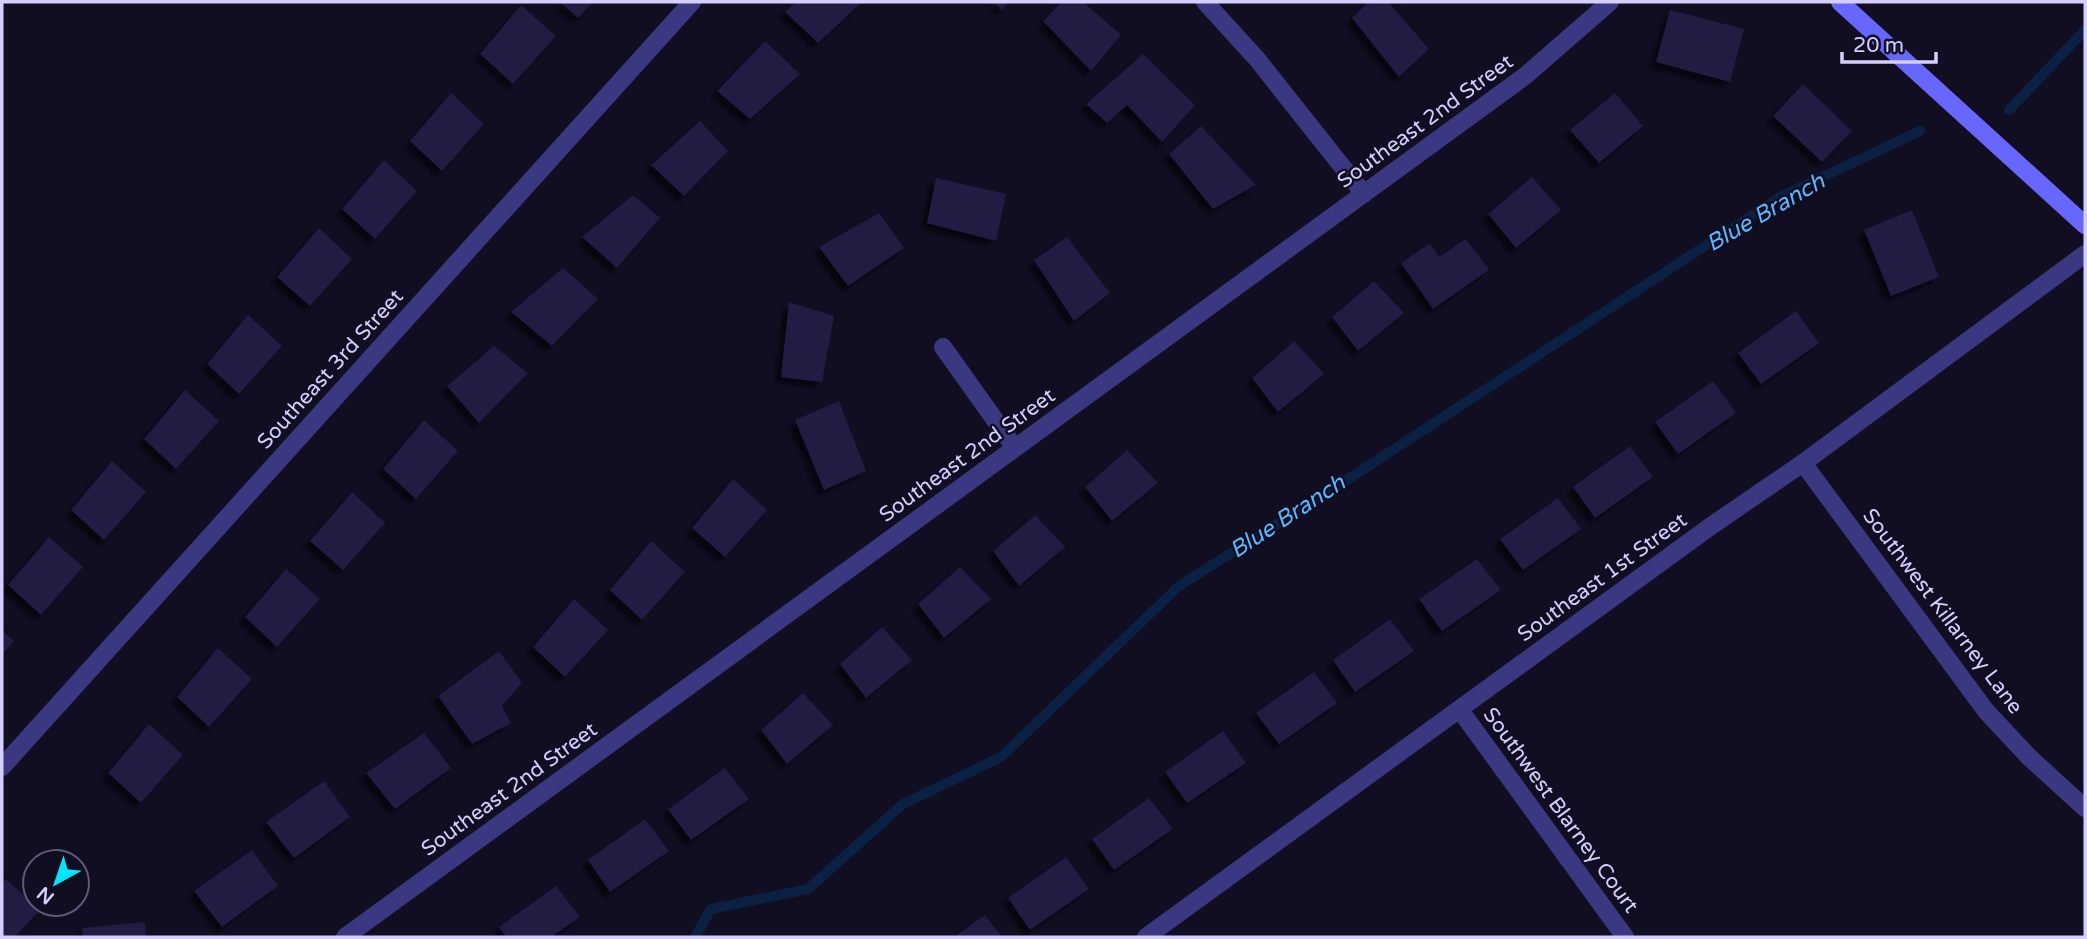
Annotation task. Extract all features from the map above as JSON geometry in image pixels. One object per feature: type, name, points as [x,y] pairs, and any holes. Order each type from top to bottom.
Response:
[{"type":"main road","points":[[1840,2],[2085,225]]},
{"type":"street","name":"Southeast 3rd Street","points":[[2,767],[692,2]]},
{"type":"street","points":[[1205,2],[1257,59],[1364,194]]},
{"type":"street","name":"Southeast 2nd Street","points":[[345,937],[1525,76],[1610,2]]},
{"type":"street","name":"Southeast 1st Street","points":[[1146,937],[1711,526],[1803,463],[2085,254]]},
{"type":"street","points":[[943,346],[1015,448]]},
{"type":"street","name":"Southwest Killarney Lane","points":[[1803,463],[1986,711],[2029,757],[2085,808]]},
{"type":"street","name":"Southwest Blarney Court","points":[[1460,710],[1625,937]]},
{"type":"building","points":[[560,2],[593,2],[578,18]]},
{"type":"building","points":[[796,2],[862,2],[818,43],[785,12]]},
{"type":"building","points":[[993,2],[1008,2],[1002,10]]},
{"type":"building","points":[[1062,2],[1083,2],[1121,35],[1091,71],[1043,21]]},
{"type":"building","points":[[1368,2],[1388,2],[1429,49],[1399,77],[1352,18]]},
{"type":"building","points":[[521,5],[556,36],[513,84],[480,54]]},
{"type":"building","points":[[1670,10],[1744,29],[1730,82],[1656,62]]},
{"type":"building","points":[[765,41],[800,74],[750,119],[717,91]]},
{"type":"building","points":[[1143,54],[1195,105],[1162,142],[1127,105],[1107,123],[1086,104]]},
{"type":"building","points":[[1803,84],[1852,131],[1822,162],[1773,116]]},
{"type":"building","points":[[451,93],[484,124],[442,171],[410,141]]},
{"type":"building","points":[[1615,93],[1643,126],[1599,163],[1570,130]]},
{"type":"building","points":[[700,121],[728,151],[684,196],[651,165]]},
{"type":"building","points":[[1201,126],[1256,185],[1213,209],[1169,154]]},
{"type":"building","points":[[384,160],[417,191],[375,239],[342,209]]},
{"type":"building","points":[[1532,177],[1561,210],[1516,248],[1488,214]]},
{"type":"building","points":[[936,178],[1006,194],[996,241],[927,223]]},
{"type":"building","points":[[633,195],[660,218],[617,268],[582,237]]},
{"type":"building","points":[[1912,210],[1939,277],[1891,296],[1864,230]]},
{"type":"building","points":[[879,213],[904,248],[848,286],[819,247]]},
{"type":"building","points":[[319,228],[352,259],[310,306],[277,277]]},
{"type":"building","points":[[1067,237],[1110,293],[1074,321],[1034,260]]},
{"type":"building","points":[[1466,239],[1489,270],[1433,309],[1401,263],[1430,243],[1439,257]]},
{"type":"building","points":[[563,268],[598,299],[552,346],[511,312]]},
{"type":"building","points":[[1374,281],[1404,313],[1358,351],[1332,317]]},
{"type":"building","points":[[789,302],[834,316],[822,382],[781,377]]},
{"type":"building","points":[[1796,311],[1819,343],[1761,384],[1738,353]]},
{"type":"building","points":[[248,315],[282,346],[239,394],[207,364]]},
{"type":"building","points":[[1294,341],[1324,374],[1278,412],[1252,378]]},
{"type":"building","points":[[494,346],[528,373],[479,423],[447,386]]},
{"type":"building","points":[[1713,381],[1736,413],[1678,454],[1655,422]]},
{"type":"building","points":[[185,390],[219,421],[176,469],[144,439]]},
{"type":"building","points":[[839,401],[866,471],[824,490],[795,420]]},
{"type":"building","points":[[424,420],[458,451],[416,499],[383,469]]},
{"type":"building","points":[[1630,446],[1653,477],[1595,518],[1573,487]]},
{"type":"building","points":[[1127,450],[1158,483],[1112,521],[1085,487]]},
{"type":"building","points":[[112,461],[146,492],[104,540],[71,510]]},
{"type":"building","points":[[733,479],[767,510],[725,557],[692,528]]},
{"type":"building","points":[[352,492],[385,523],[343,570],[310,541]]},
{"type":"building","points":[[1558,498],[1581,529],[1523,570],[1500,539]]},
{"type":"building","points":[[1035,515],[1065,547],[1019,586],[993,551]]},
{"type":"building","points":[[49,537],[83,567],[41,615],[8,585]]},
{"type":"building","points":[[651,541],[685,572],[642,620],[610,590]]},
{"type":"building","points":[[1477,559],[1501,590],[1442,631],[1419,599]]},
{"type":"building","points":[[960,567],[991,599],[944,638],[918,604]]},
{"type":"building","points":[[286,569],[320,599],[277,647],[245,617]]},
{"type":"building","points":[[574,599],[608,630],[565,677],[533,647]]},
{"type":"building","points":[[1390,619],[1414,651],[1355,692],[1333,660]]},
{"type":"building","points":[[882,627],[912,660],[866,698],[840,664]]},
{"type":"building","points":[[2,630],[14,641],[2,655]]},
{"type":"building","points":[[218,648],[252,679],[209,727],[177,697]]},
{"type":"building","points":[[499,651],[522,683],[502,706],[511,723],[472,744],[438,696]]},
{"type":"building","points":[[1314,672],[1337,703],[1279,744],[1256,713]]},
{"type":"building","points":[[803,693],[833,725],[787,764],[761,730]]},
{"type":"building","points":[[149,724],[183,755],[141,803],[108,773]]},
{"type":"building","points":[[1223,731],[1246,763],[1187,803],[1165,772]]},
{"type":"building","points":[[424,733],[451,768],[395,809],[366,773]]},
{"type":"building","points":[[725,768],[749,799],[691,840],[668,809]]},
{"type":"building","points":[[324,781],[350,817],[294,858],[266,822]]},
{"type":"building","points":[[1149,798],[1173,829],[1114,870],[1092,839]]},
{"type":"building","points":[[645,819],[669,851],[610,892],[588,860]]},
{"type":"building","points":[[252,850],[278,886],[222,927],[194,891]]},
{"type":"building","points":[[1066,857],[1089,889],[1030,930],[1008,898]]},
{"type":"building","points":[[6,879],[21,893],[21,918],[33,918],[15,937],[2,937],[2,884]]},
{"type":"building","points":[[556,886],[580,917],[551,937],[506,937],[499,927]]},
{"type":"building","points":[[985,915],[1002,937],[954,937]]},
{"type":"building","points":[[145,922],[146,937],[83,937],[82,928]]},
{"type":"waterway","name":"Blue Branch","points":[[2009,110],[2085,30]]},
{"type":"waterway","name":"Blue Branch","points":[[695,937],[711,909],[808,889],[903,804],[1001,757],[1179,586],[1353,476],[1780,197],[1920,131]]}]
